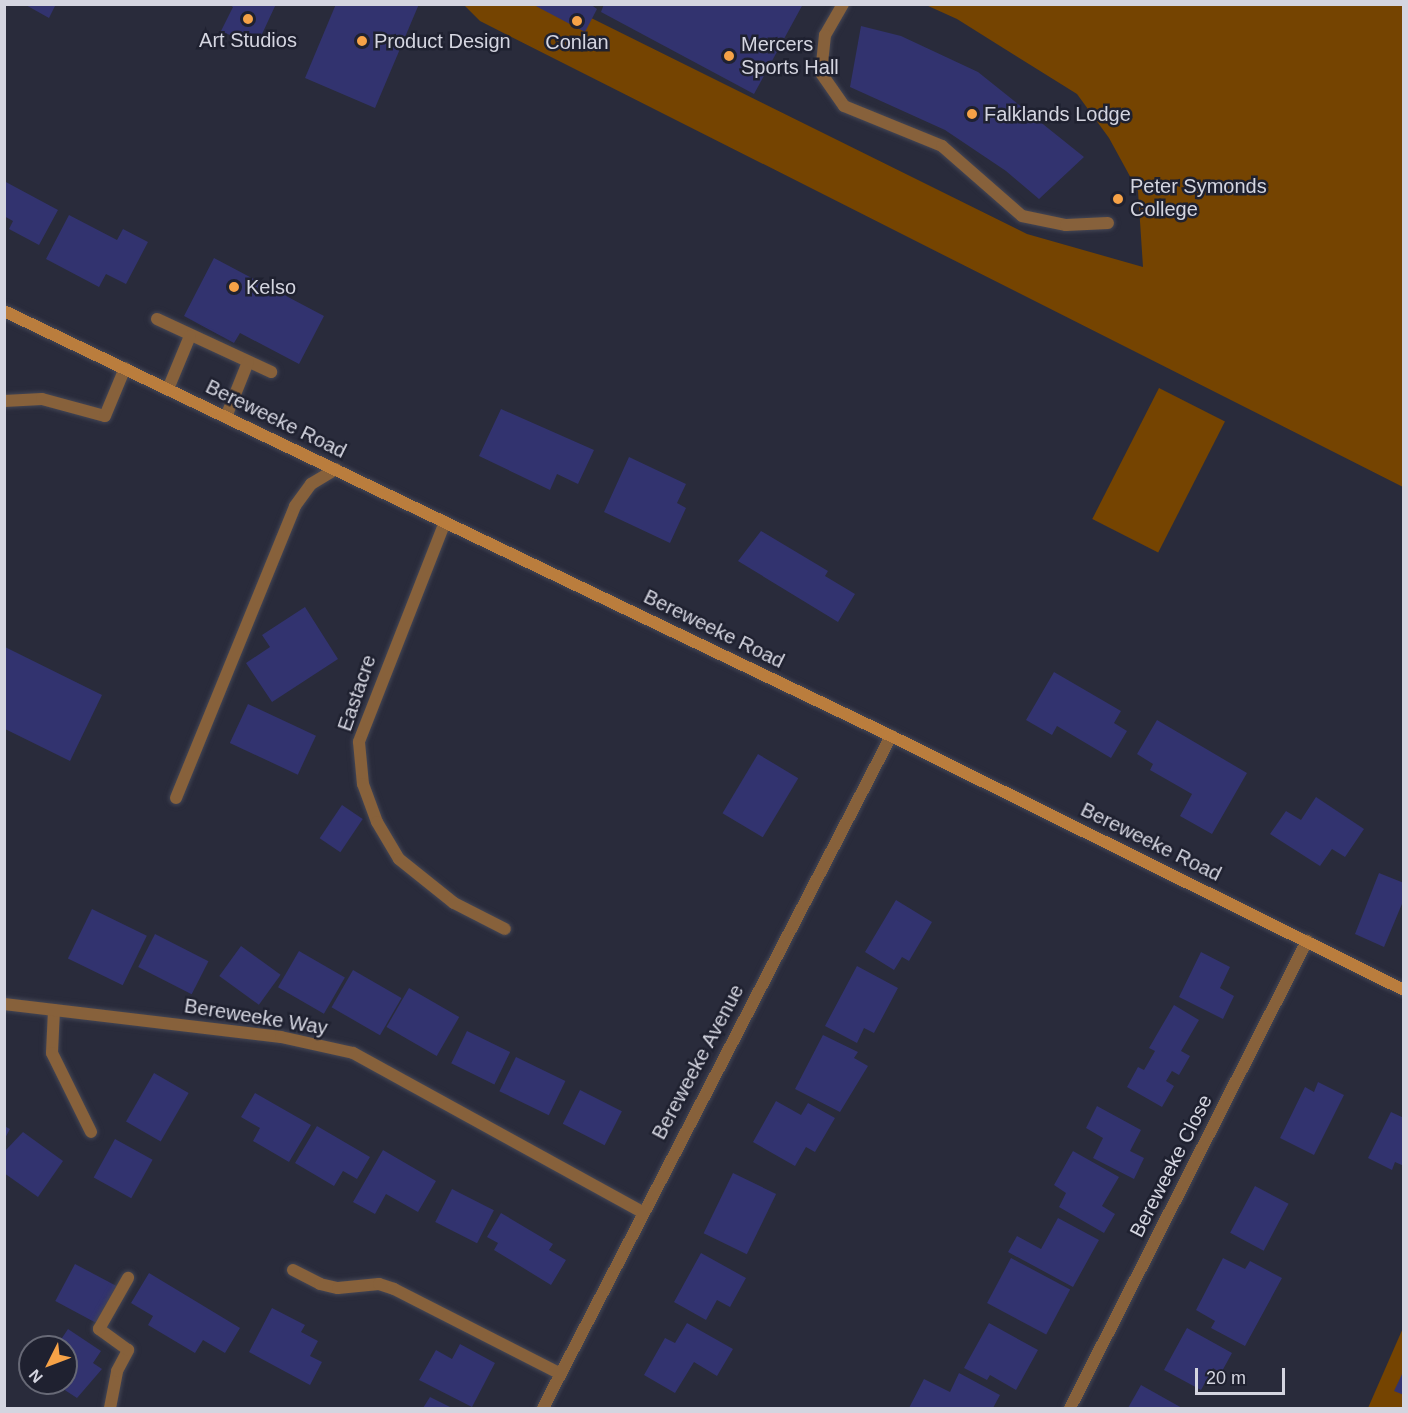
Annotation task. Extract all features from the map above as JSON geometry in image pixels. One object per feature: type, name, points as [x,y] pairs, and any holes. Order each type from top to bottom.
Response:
[{"type":"main road","name":"Bereweeke Road","points":[[4,311],[891,736],[1404,990]]},
{"type":"street","points":[[843,4],[825,35],[821,73],[844,106],[942,146],[1022,216],[1066,225],[1108,223]]},
{"type":"street","points":[[157,319],[271,372]]},
{"type":"street","points":[[168,389],[190,336]]},
{"type":"street","points":[[226,417],[248,362]]},
{"type":"street","points":[[4,401],[42,399],[105,416],[124,368]]},
{"type":"street","points":[[176,798],[296,506],[311,484],[336,470]]},
{"type":"street","name":"Eastacre","points":[[445,522],[359,742],[363,784],[377,822],[399,858],[454,903],[505,929]]},
{"type":"street","name":"Bereweeke Avenue","points":[[543,1408],[642,1212],[891,736]]},
{"type":"street","name":"Bereweeke Close","points":[[1070,1408],[1307,941]]},
{"type":"street","name":"Bereweeke Way","points":[[4,1004],[281,1036],[353,1053],[642,1212]]},
{"type":"street","points":[[54,1010],[52,1053],[91,1132]]},
{"type":"street","points":[[293,1270],[320,1284],[338,1288],[379,1284],[394,1289],[561,1374]]},
{"type":"street","points":[[110,1408],[117,1371],[128,1350],[99,1329],[128,1278]]},
{"type":"shaded area","points":[[464,5],[565,5],[1027,234],[1143,267],[1138,191],[1109,138],[1077,94],[957,19],[926,5],[1403,5],[1403,487],[480,21]]},
{"type":"shaded area","points":[[1159,388],[1225,422],[1158,553],[1092,519]]},
{"type":"shaded area","points":[[1403,1328],[1403,1408],[1368,1408]]},
{"type":"building","points":[[24,4],[56,4],[49,18]]},
{"type":"building","name":"Art Studios","points":[[228,4],[276,4],[256,47],[221,31],[233,7]]},
{"type":"building","name":"Product Design","points":[[336,4],[419,4],[375,108],[305,78]]},
{"type":"building","name":"Conlan","points":[[532,4],[590,4],[597,9],[585,32]]},
{"type":"building","name":"Mercers Sports Hall","points":[[604,4],[803,4],[754,94],[601,12]]},
{"type":"building","name":"Falklands Lodge","points":[[861,26],[901,36],[978,72],[1084,157],[1039,199],[1006,171],[945,130],[850,87]]},
{"type":"building","points":[[4,181],[58,210],[39,245],[9,229],[13,221],[4,216]]},
{"type":"building","points":[[69,215],[117,240],[123,229],[148,242],[126,284],[106,274],[99,287],[46,259]]},
{"type":"building","name":"Kelso","points":[[214,258],[324,316],[299,364],[240,333],[234,343],[184,316]]},
{"type":"building","points":[[501,409],[594,450],[578,484],[557,474],[550,490],[479,456]]},
{"type":"building","points":[[629,457],[686,484],[677,503],[686,508],[670,543],[604,512]]},
{"type":"building","points":[[761,531],[828,571],[825,576],[855,594],[838,622],[738,561]]},
{"type":"building","points":[[305,607],[338,659],[272,702],[246,663],[270,647],[262,635]]},
{"type":"building","points":[[5,647],[102,695],[70,761],[5,729]]},
{"type":"building","points":[[1054,672],[1121,711],[1114,723],[1127,731],[1111,758],[1057,726],[1052,735],[1026,720]]},
{"type":"building","points":[[248,704],[316,736],[298,775],[230,743]]},
{"type":"building","points":[[1157,720],[1247,773],[1212,834],[1180,816],[1192,794],[1150,770],[1153,764],[1137,754]]},
{"type":"building","points":[[758,754],[798,778],[763,837],[722,813]]},
{"type":"building","points":[[1316,797],[1364,829],[1345,857],[1332,849],[1320,866],[1270,834],[1286,811],[1301,820]]},
{"type":"building","points":[[342,805],[363,819],[340,852],[320,838]]},
{"type":"building","points":[[1379,873],[1404,883],[1404,899],[1384,947],[1355,934]]},
{"type":"building","points":[[896,900],[932,922],[909,961],[902,957],[894,970],[865,952]]},
{"type":"building","points":[[92,909],[147,936],[123,985],[68,958]]},
{"type":"building","points":[[155,934],[208,961],[192,994],[138,967]]},
{"type":"building","points":[[241,946],[281,975],[259,1005],[219,976]]},
{"type":"building","points":[[299,951],[345,978],[324,1014],[278,987]]},
{"type":"building","points":[[1201,952],[1230,967],[1220,988],[1234,996],[1223,1019],[1179,997]]},
{"type":"building","points":[[857,966],[898,988],[874,1033],[864,1028],[857,1043],[825,1026]]},
{"type":"building","points":[[353,970],[401,998],[380,1035],[332,1007]]},
{"type":"building","points":[[409,988],[459,1017],[437,1056],[387,1027]]},
{"type":"building","points":[[1174,1005],[1199,1020],[1181,1051],[1190,1056],[1179,1075],[1172,1071],[1166,1081],[1174,1086],[1162,1107],[1127,1087],[1138,1067],[1144,1070],[1155,1051],[1149,1048]]},
{"type":"building","points":[[467,1031],[510,1052],[494,1084],[451,1063]]},
{"type":"building","points":[[823,1035],[858,1052],[854,1058],[868,1066],[840,1112],[795,1089]]},
{"type":"building","points":[[516,1057],[565,1081],[549,1115],[499,1091]]},
{"type":"building","points":[[154,1073],[189,1093],[161,1141],[126,1121]]},
{"type":"building","points":[[1318,1082],[1344,1095],[1314,1155],[1280,1138],[1305,1087],[1314,1092]]},
{"type":"building","points":[[580,1090],[622,1111],[605,1145],[563,1124]]},
{"type":"building","points":[[255,1093],[311,1125],[289,1162],[253,1141],[260,1128],[241,1117]]},
{"type":"building","points":[[776,1101],[801,1115],[808,1103],[835,1118],[815,1152],[806,1147],[795,1166],[753,1142]]},
{"type":"building","points":[[1097,1106],[1141,1130],[1130,1151],[1144,1158],[1134,1179],[1093,1158],[1103,1138],[1086,1128]]},
{"type":"building","points":[[1391,1112],[1404,1118],[1404,1166],[1395,1162],[1392,1170],[1368,1158]]},
{"type":"building","points":[[4,1126],[10,1129],[4,1140]]},
{"type":"building","points":[[317,1126],[370,1157],[357,1179],[343,1171],[334,1186],[295,1163]]},
{"type":"building","points":[[23,1132],[63,1161],[38,1197],[4,1173],[4,1152]]},
{"type":"building","points":[[115,1139],[153,1160],[131,1198],[94,1177]]},
{"type":"building","points":[[383,1150],[436,1181],[418,1212],[386,1194],[375,1214],[353,1202]]},
{"type":"building","points":[[1073,1151],[1119,1177],[1102,1206],[1115,1214],[1104,1233],[1059,1207],[1066,1193],[1054,1185]]},
{"type":"building","points":[[733,1173],[776,1194],[747,1254],[704,1233]]},
{"type":"building","points":[[1255,1186],[1289,1204],[1264,1251],[1230,1233]]},
{"type":"building","points":[[452,1189],[494,1210],[477,1243],[435,1222]]},
{"type":"building","points":[[501,1213],[553,1244],[549,1250],[566,1260],[551,1285],[494,1250],[498,1243],[487,1237]]},
{"type":"building","points":[[1058,1218],[1099,1240],[1073,1287],[1008,1252],[1017,1236],[1041,1249]]},
{"type":"building","points":[[701,1253],[746,1278],[730,1307],[717,1300],[706,1320],[674,1302]]},
{"type":"building","points":[[1011,1258],[1070,1289],[1046,1334],[987,1303]]},
{"type":"building","points":[[1223,1258],[1245,1269],[1250,1261],[1282,1278],[1245,1346],[1211,1328],[1215,1321],[1196,1310]]},
{"type":"building","points":[[75,1264],[116,1286],[97,1323],[55,1301]]},
{"type":"building","points":[[149,1273],[240,1328],[225,1353],[203,1340],[195,1353],[148,1325],[153,1316],[131,1303]]},
{"type":"building","points":[[272,1308],[305,1325],[301,1332],[318,1341],[310,1356],[322,1362],[310,1385],[249,1352]]},
{"type":"building","points":[[687,1323],[733,1349],[717,1376],[694,1362],[675,1393],[644,1375],[665,1338],[675,1343]]},
{"type":"building","points":[[989,1323],[1038,1350],[1016,1390],[990,1375],[987,1380],[964,1368]]},
{"type":"building","points":[[1187,1328],[1232,1353],[1221,1373],[1213,1368],[1201,1390],[1164,1370]]},
{"type":"building","points":[[68,1329],[77,1335],[64,1335]]},
{"type":"building","points":[[78,1336],[101,1351],[93,1363],[102,1369],[77,1398],[72,1395],[78,1395]]},
{"type":"building","points":[[460,1344],[495,1363],[472,1407],[419,1380],[436,1350],[452,1359]]},
{"type":"building","points":[[1404,1370],[1404,1395],[1394,1391]]},
{"type":"building","points":[[959,1373],[1000,1395],[993,1408],[909,1408],[924,1379],[950,1392]]},
{"type":"building","points":[[1141,1385],[1182,1408],[1128,1408]]},
{"type":"building","points":[[430,1397],[452,1408],[423,1408]]},
{"type":"place","name":"Art Studios","points":[[248,19]]},
{"type":"place","name":"Conlan","points":[[577,21]]},
{"type":"place","name":"Product Design","points":[[362,41]]},
{"type":"place","name":"Mercers Sports Hall","points":[[729,56]]},
{"type":"place","name":"Falklands Lodge","points":[[972,114]]},
{"type":"place","name":"Peter Symonds College","points":[[1118,199]]},
{"type":"place","name":"Kelso","points":[[234,287]]}]
